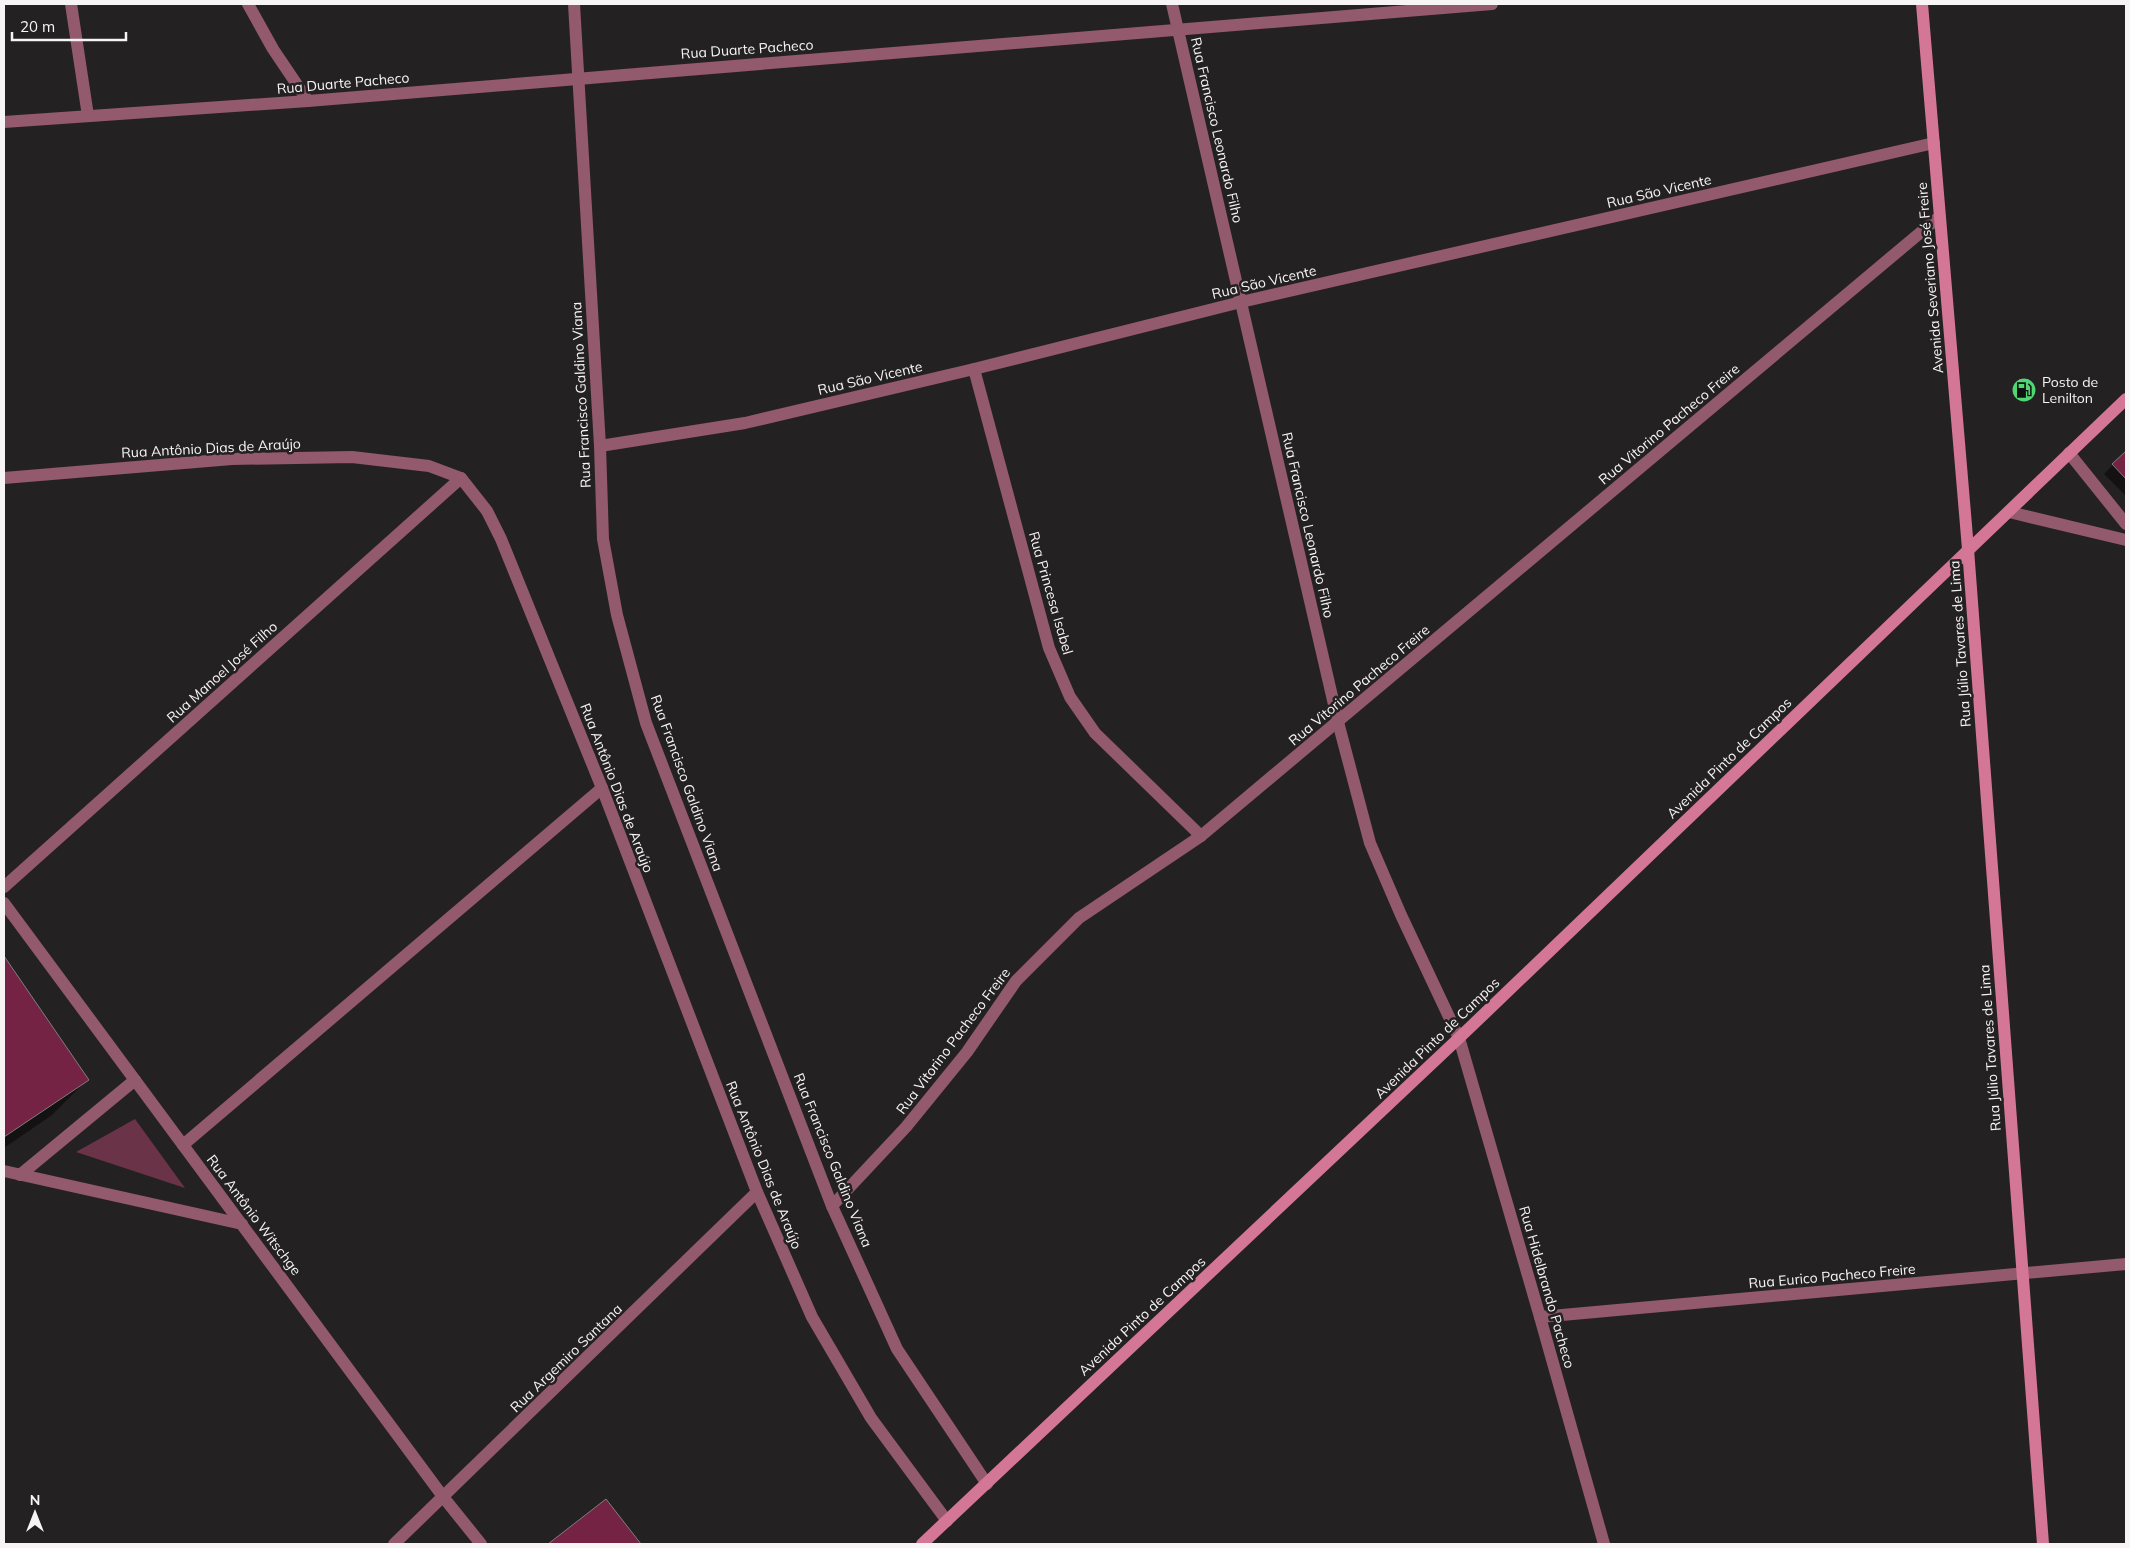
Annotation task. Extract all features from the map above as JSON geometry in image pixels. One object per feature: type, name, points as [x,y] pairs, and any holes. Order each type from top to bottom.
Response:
[{"type":"street","points":[[71,4],[88,116]]},
{"type":"street","points":[[248,4],[273,49],[308,101]]},
{"type":"street","name":"Rua Francisco Galdino Viana","points":[[574,4],[600,446],[603,539],[617,615],[646,723],[832,1206],[897,1349],[987,1484]]},
{"type":"street","name":"Rua Francisco Leonardo Filho","points":[[1172,4],[1338,722],[1370,843],[1400,915],[1459,1038]]},
{"type":"street","name":"Rua Duarte Pacheco","points":[[4,122],[308,101],[1492,4]]},
{"type":"street","name":"Avenida Severiano José Freire","points":[[1922,4],[1968,549]]},
{"type":"street","name":"Rua São Vicente","points":[[600,446],[745,423],[974,369],[1241,302],[1934,143]]},
{"type":"street","name":"Rua Vitorino Pacheco Freire","points":[[832,1206],[906,1127],[967,1052],[1016,981],[1079,918],[1200,836],[1939,217]]},
{"type":"street","name":"Rua Princesa Isabel","points":[[974,369],[1049,648],[1070,697],[1095,733],[1200,836]]},
{"type":"street","name":"Avenida Pinto de Campos","points":[[922,1544],[1459,1038],[2126,399]]},
{"type":"street","points":[[2069,453],[2126,524]]},
{"type":"street","name":"Rua Antônio Dias de Araújo","points":[[4,478],[232,459],[310,457],[352,457],[429,466],[461,478],[487,511],[501,539],[602,788],[757,1192],[812,1318],[871,1418],[947,1521]]},
{"type":"street","name":"Rua Manoel José Filho","points":[[4,887],[461,478]]},
{"type":"street","points":[[2009,512],[2126,540]]},
{"type":"street","name":"Rua Júlio Tavares de Lima","points":[[1968,549],[2043,1544]]},
{"type":"street","points":[[183,1145],[602,788]]},
{"type":"street","name":"Rua Antônio Witschge","points":[[4,903],[444,1498],[481,1544]]},
{"type":"street","name":"Rua Hidelbrando Pacheco","points":[[1459,1038],[1604,1544]]},
{"type":"street","points":[[20,1174],[135,1080]]},
{"type":"street","points":[[4,1171],[242,1224]]},
{"type":"street","name":"Rua Argemiro Santana","points":[[394,1544],[444,1498],[757,1192]]},
{"type":"street","name":"Rua Eurico Pacheco Freire","points":[[1540,1318],[2126,1264]]},
{"type":"shaded area","points":[[135,1119],[185,1188],[76,1152]]},
{"type":"building","points":[[2126,451],[2126,479],[2112,464]]},
{"type":"building","points":[[4,956],[89,1080],[4,1137]]},
{"type":"building","points":[[606,1499],[641,1544],[548,1544]]},
{"type":"place","name":"Posto de Lenilton","points":[[2024,390]]}]
